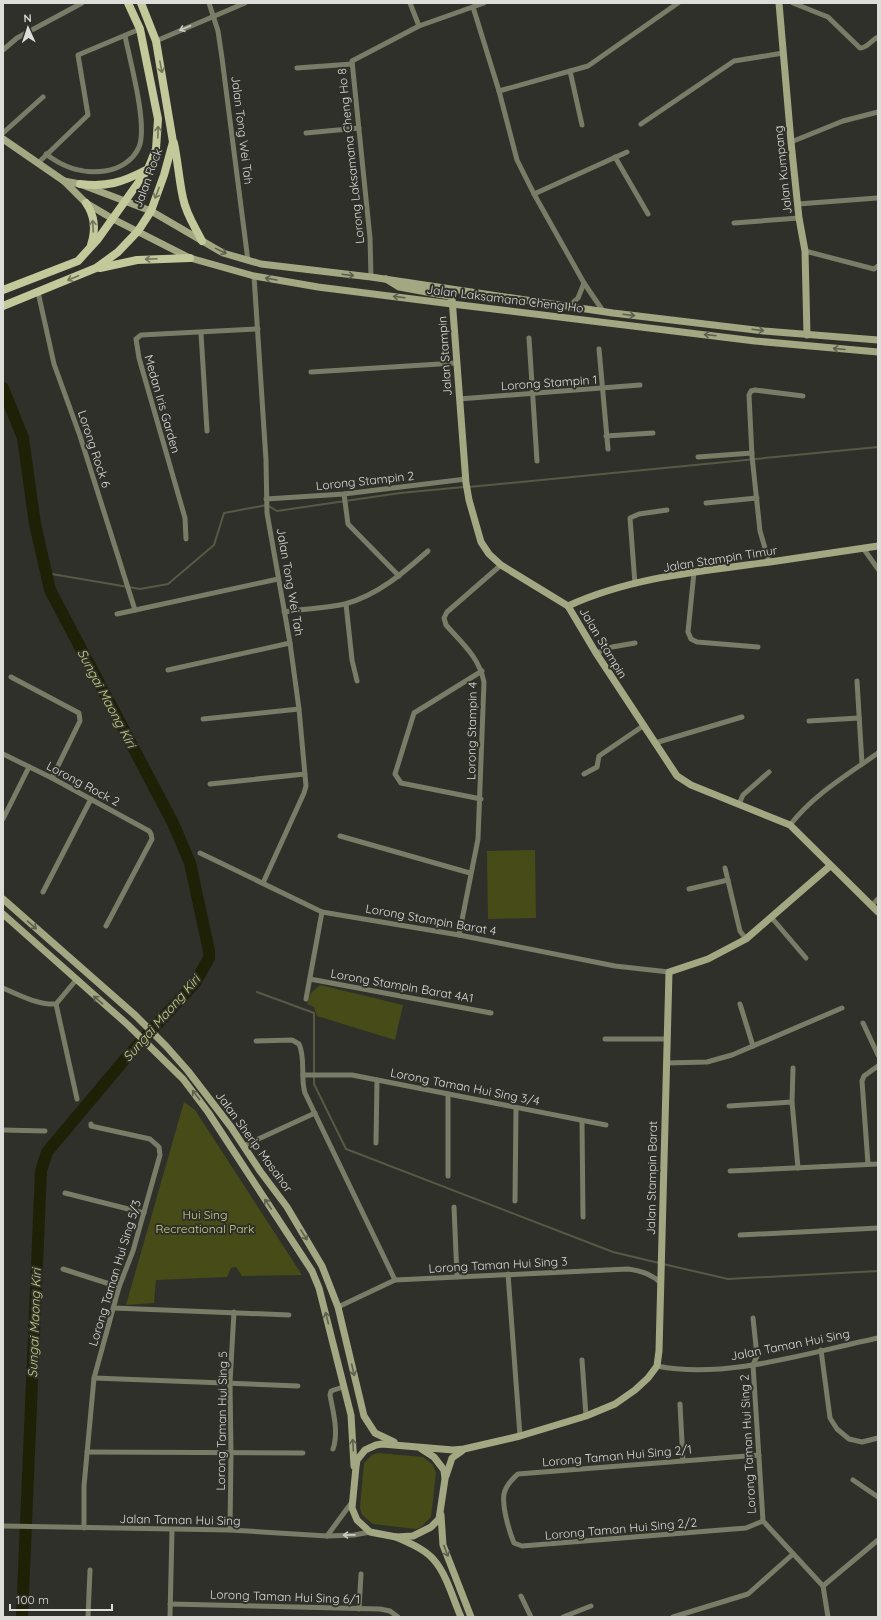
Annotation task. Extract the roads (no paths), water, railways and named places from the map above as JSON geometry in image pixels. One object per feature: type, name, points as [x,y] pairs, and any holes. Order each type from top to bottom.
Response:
[{"type":"main road","name":"Jalan Rock","points":[[3,290],[78,261],[90,250],[148,169],[156,149],[158,119],[140,30],[128,3]]},
{"type":"main road","name":"Jalan Rock","points":[[3,306],[96,268],[118,252],[138,231],[151,211],[174,142],[156,41],[140,3]]},
{"type":"main road","name":"Jalan Kumpang","points":[[779,3],[791,142],[799,218],[805,251],[807,335]]},
{"type":"main road","points":[[3,140],[64,181]]},
{"type":"main road","points":[[174,142],[183,199],[191,221],[202,241]]},
{"type":"main road","points":[[80,184],[109,186],[128,180],[148,169]]},
{"type":"main road","name":"Jalan Laksamana Cheng Ho","points":[[64,181],[80,184],[151,211],[223,253],[261,264],[371,277],[603,311],[807,335],[878,340]]},
{"type":"main road","name":"Jalan Laksamana Cheng Ho","points":[[64,181],[86,203],[113,219],[190,258],[254,276],[318,287],[755,341],[878,352]]},
{"type":"main road","points":[[86,203],[94,220],[94,237],[90,250]]},
{"type":"main road","points":[[96,268],[137,260],[190,258]]},
{"type":"main road","points":[[386,280],[399,287],[449,296],[452,298],[452,304]]},
{"type":"main road","name":"Jalan Stampin","points":[[452,304],[466,481],[469,500],[481,542],[489,554],[501,565],[568,606],[596,653],[671,770],[683,781],[790,825],[878,912]]},
{"type":"main road","name":"Jalan Stampin Timur","points":[[568,606],[586,598],[635,584],[694,572],[878,546]]},
{"type":"main road","points":[[669,972],[708,959],[746,939],[830,866]]},
{"type":"main road","name":"Jalan Sherip Masahor","points":[[3,899],[136,1016],[166,1046],[211,1100],[287,1207],[313,1249],[332,1287],[364,1416],[375,1433],[403,1446]]},
{"type":"main road","name":"Jalan Sherip Masahor","points":[[3,914],[128,1025],[183,1079],[208,1112],[312,1271],[319,1288],[352,1423],[354,1484]]},
{"type":"main road","name":"Jalan Stampin Barat","points":[[657,1366],[659,1351],[669,972]]},
{"type":"main road","points":[[461,1617],[440,1567],[434,1559],[421,1549],[396,1537],[370,1532],[357,1520],[352,1508],[352,1502],[357,1460],[365,1450],[376,1445],[464,1449],[520,1436],[586,1416],[615,1404],[628,1396],[648,1378],[657,1366]]},
{"type":"main road","points":[[420,1448],[428,1451],[440,1463],[444,1470],[445,1479]]},
{"type":"main road","points":[[464,1449],[452,1458],[445,1479],[441,1513],[443,1545],[471,1617]]},
{"type":"main road","points":[[396,1537],[420,1534],[436,1523],[441,1513]]},
{"type":"street","points":[[3,50],[17,38],[82,3]]},
{"type":"street","name":"Jalan Tong Wei Tah","points":[[210,3],[214,16],[227,87],[248,261]]},
{"type":"street","points":[[156,41],[245,3]]},
{"type":"street","points":[[410,3],[419,26]]},
{"type":"street","name":"Lorong Laksamana Cheng Ho 8","points":[[371,277],[370,238],[352,64],[353,59],[419,26],[484,3]]},
{"type":"street","points":[[499,91],[593,63],[678,3]]},
{"type":"street","points":[[793,3],[828,17],[860,48],[866,47],[872,40],[878,37]]},
{"type":"street","points":[[473,7],[499,91],[517,160],[534,194],[584,283],[603,311]]},
{"type":"street","points":[[38,163],[88,115],[78,55],[140,30]]},
{"type":"street","points":[[46,154],[59,164],[78,171],[91,173],[113,169],[130,160],[139,148],[141,124],[125,36]]},
{"type":"street","points":[[641,124],[734,60],[783,53]]},
{"type":"street","points":[[297,68],[352,64]]},
{"type":"street","points":[[570,71],[582,125]]},
{"type":"street","points":[[3,133],[43,97]]},
{"type":"street","points":[[791,142],[843,120],[878,112]]},
{"type":"street","points":[[306,133],[359,128]]},
{"type":"street","points":[[534,194],[627,152]]},
{"type":"street","points":[[616,157],[648,214]]},
{"type":"street","points":[[798,204],[877,198]]},
{"type":"street","points":[[734,223],[799,218]]},
{"type":"street","points":[[805,251],[874,269],[878,266]]},
{"type":"street","name":"Jalan Tong Wei Tah","points":[[254,276],[267,513],[290,643],[299,709],[305,774],[304,793],[263,883]]},
{"type":"street","points":[[569,306],[578,298],[584,283]]},
{"type":"street","name":"Lorong Rock 6","points":[[38,292],[54,364],[80,436],[135,610]]},
{"type":"street","name":"Medan Iris Garden","points":[[186,539],[185,518],[139,358],[136,339],[141,335],[258,329]]},
{"type":"street","points":[[201,332],[207,431]]},
{"type":"street","points":[[529,338],[537,461]]},
{"type":"street","points":[[599,349],[608,449]]},
{"type":"street","points":[[311,372],[456,363]]},
{"type":"street","name":"Lorong Stampin 1","points":[[459,399],[640,385]]},
{"type":"street","points":[[769,562],[760,531],[756,498],[749,395],[751,391],[755,390],[803,396]]},
{"type":"street","points":[[606,436],[653,433]]},
{"type":"street","points":[[698,457],[752,455]]},
{"type":"street","name":"Lorong Stampin 2","points":[[266,501],[344,496],[466,481]]},
{"type":"street","points":[[344,496],[348,524],[399,576]]},
{"type":"street","points":[[706,502],[756,498]]},
{"type":"street","points":[[635,584],[630,518],[639,514],[667,510]]},
{"type":"street","points":[[863,548],[878,569]]},
{"type":"street","points":[[284,612],[346,604],[372,593],[399,576],[428,551]]},
{"type":"street","name":"Lorong Stampin 4","points":[[459,935],[470,873],[478,839],[484,682],[482,671],[476,658],[446,625],[444,618],[447,612],[501,565]]},
{"type":"street","points":[[694,572],[688,632],[691,639],[697,642],[758,647]]},
{"type":"street","points":[[117,614],[278,579]]},
{"type":"street","points":[[346,604],[352,660],[357,681]]},
{"type":"street","points":[[168,670],[290,643]]},
{"type":"street","points":[[596,653],[612,647],[635,643]]},
{"type":"street","points":[[480,799],[401,783],[395,774],[414,713],[482,671]]},
{"type":"street","points":[[10,678],[79,713],[80,721],[52,778]]},
{"type":"street","points":[[857,681],[862,764]]},
{"type":"street","points":[[203,719],[299,709]]},
{"type":"street","points":[[655,743],[742,717]]},
{"type":"street","points":[[809,721],[859,718]]},
{"type":"street","points":[[584,774],[597,767],[599,756],[643,726]]},
{"type":"street","points":[[790,825],[798,814],[836,782],[878,753]]},
{"type":"street","name":"Lorong Rock 2","points":[[3,754],[91,799],[148,830],[151,834],[152,839],[106,926]]},
{"type":"street","points":[[3,819],[29,767]]},
{"type":"street","points":[[739,804],[743,794],[769,772]]},
{"type":"street","points":[[210,784],[305,774]]},
{"type":"street","points":[[43,892],[91,799]]},
{"type":"street","points":[[340,836],[470,873]]},
{"type":"street","name":"Lorong Stampin Barat 4","points":[[200,853],[322,912],[459,935],[615,966],[669,972]]},
{"type":"street","points":[[725,868],[740,932],[746,939]]},
{"type":"street","points":[[689,890],[728,880]]},
{"type":"street","points":[[872,905],[878,899]]},
{"type":"street","points":[[306,999],[322,912]]},
{"type":"street","points":[[771,917],[806,958]]},
{"type":"street","name":"Lorong Stampin Barat 4A1","points":[[310,979],[491,1013]]},
{"type":"street","points":[[56,1004],[76,980]]},
{"type":"street","points":[[3,988],[45,1004],[56,1004]]},
{"type":"street","points":[[56,1004],[77,1099]]},
{"type":"street","points":[[740,1004],[753,1046]]},
{"type":"street","points":[[666,1063],[707,1062],[732,1055],[842,1008]]},
{"type":"street","points":[[863,1024],[878,1055]]},
{"type":"street","points":[[605,1039],[667,1040]]},
{"type":"street","points":[[256,1041],[292,1040],[296,1042],[302,1051],[305,1075],[303,1086],[395,1280]]},
{"type":"street","points":[[868,1164],[862,1081],[864,1076],[878,1066]]},
{"type":"street","points":[[793,1068],[792,1102],[798,1168]]},
{"type":"street","name":"Lorong Taman Hui Sing 3/4","points":[[305,1075],[352,1075],[606,1125]]},
{"type":"street","points":[[376,1143],[377,1080]]},
{"type":"street","points":[[448,1094],[448,1176]]},
{"type":"street","points":[[730,1106],[792,1102]]},
{"type":"street","points":[[515,1201],[516,1108]]},
{"type":"street","points":[[243,1146],[315,1113]]},
{"type":"street","points":[[582,1121],[582,1217]]},
{"type":"street","name":"Lorong Taman Hui Sing 5/3","points":[[84,1528],[87,1452],[94,1378],[119,1287],[133,1251],[160,1155],[159,1147],[150,1139],[91,1126],[91,1124]]},
{"type":"street","points":[[3,1130],[45,1131]]},
{"type":"street","points":[[730,1171],[878,1164]]},
{"type":"street","points":[[65,1193],[144,1213]]},
{"type":"street","points":[[454,1207],[457,1277]]},
{"type":"street","points":[[740,1236],[878,1228]]},
{"type":"street","points":[[63,1269],[119,1287]]},
{"type":"street","name":"Lorong Taman Hui Sing 3","points":[[338,1307],[360,1295],[395,1280],[628,1269],[640,1270],[653,1276],[661,1283]]},
{"type":"street","points":[[508,1274],[520,1436]]},
{"type":"street","points":[[114,1308],[290,1315]]},
{"type":"street","name":"Lorong Taman Hui Sing 5","points":[[230,1530],[230,1382],[234,1312]]},
{"type":"street","name":"Lorong Taman Hui Sing 2","points":[[753,1318],[757,1356],[753,1365],[763,1521],[823,1586]]},
{"type":"street","name":"Jalan Taman Hui Sing","points":[[657,1366],[667,1368],[718,1369],[753,1365],[878,1338]]},
{"type":"street","points":[[821,1350],[830,1418],[837,1429],[849,1439],[862,1442],[878,1438]]},
{"type":"street","points":[[582,1360],[586,1416]]},
{"type":"street","points":[[94,1378],[230,1382],[298,1386]]},
{"type":"street","points":[[333,1449],[336,1441],[330,1394],[331,1390],[343,1387]]},
{"type":"street","points":[[680,1404],[684,1461]]},
{"type":"street","points":[[87,1452],[303,1453]]},
{"type":"street","name":"Lorong Taman Hui Sing 2/1","points":[[506,1510],[504,1494],[511,1480],[518,1474],[759,1455]]},
{"type":"street","points":[[853,1480],[878,1497]]},
{"type":"street","points":[[326,1536],[352,1502]]},
{"type":"street","name":"Lorong Taman Hui Sing 2/2","points":[[506,1510],[509,1531],[514,1543],[522,1546],[746,1528],[763,1521]]},
{"type":"street","name":"Jalan Taman Hui Sing","points":[[3,1526],[230,1530],[326,1536],[354,1536],[370,1532]]},
{"type":"street","points":[[170,1617],[172,1530]]},
{"type":"street","points":[[828,1617],[823,1586],[878,1540]]},
{"type":"street","points":[[673,1617],[748,1594],[793,1554]]},
{"type":"street","points":[[88,1617],[90,1570]]},
{"type":"street","points":[[359,1609],[361,1574]]},
{"type":"street","points":[[521,1596],[531,1617]]},
{"type":"street","name":"Lorong Taman Hui Sing 6/1","points":[[170,1604],[359,1609],[390,1611],[398,1617]]},
{"type":"street","points":[[563,1617],[591,1606]]},
{"type":"waterway","name":"Sungai Maong Kiri","points":[[3,388],[23,438],[35,524],[50,590],[173,823],[190,863],[209,951],[209,958],[195,983],[126,1058],[47,1152],[41,1171],[22,1617]]},
{"type":"waterway","points":[[469,487],[878,447]]},
{"type":"waterway","points":[[46,573],[140,589],[168,584],[214,545],[224,513],[267,505],[277,511],[400,493],[464,487]]},
{"type":"waterway","points":[[257,992],[314,1013],[314,1084],[346,1149],[613,1252],[659,1263]]},
{"type":"waterway","points":[[663,1264],[728,1279],[878,1271]]},
{"type":"park label","name":"Hui Sing Recreational Park","points":[[205,1222]]}]
